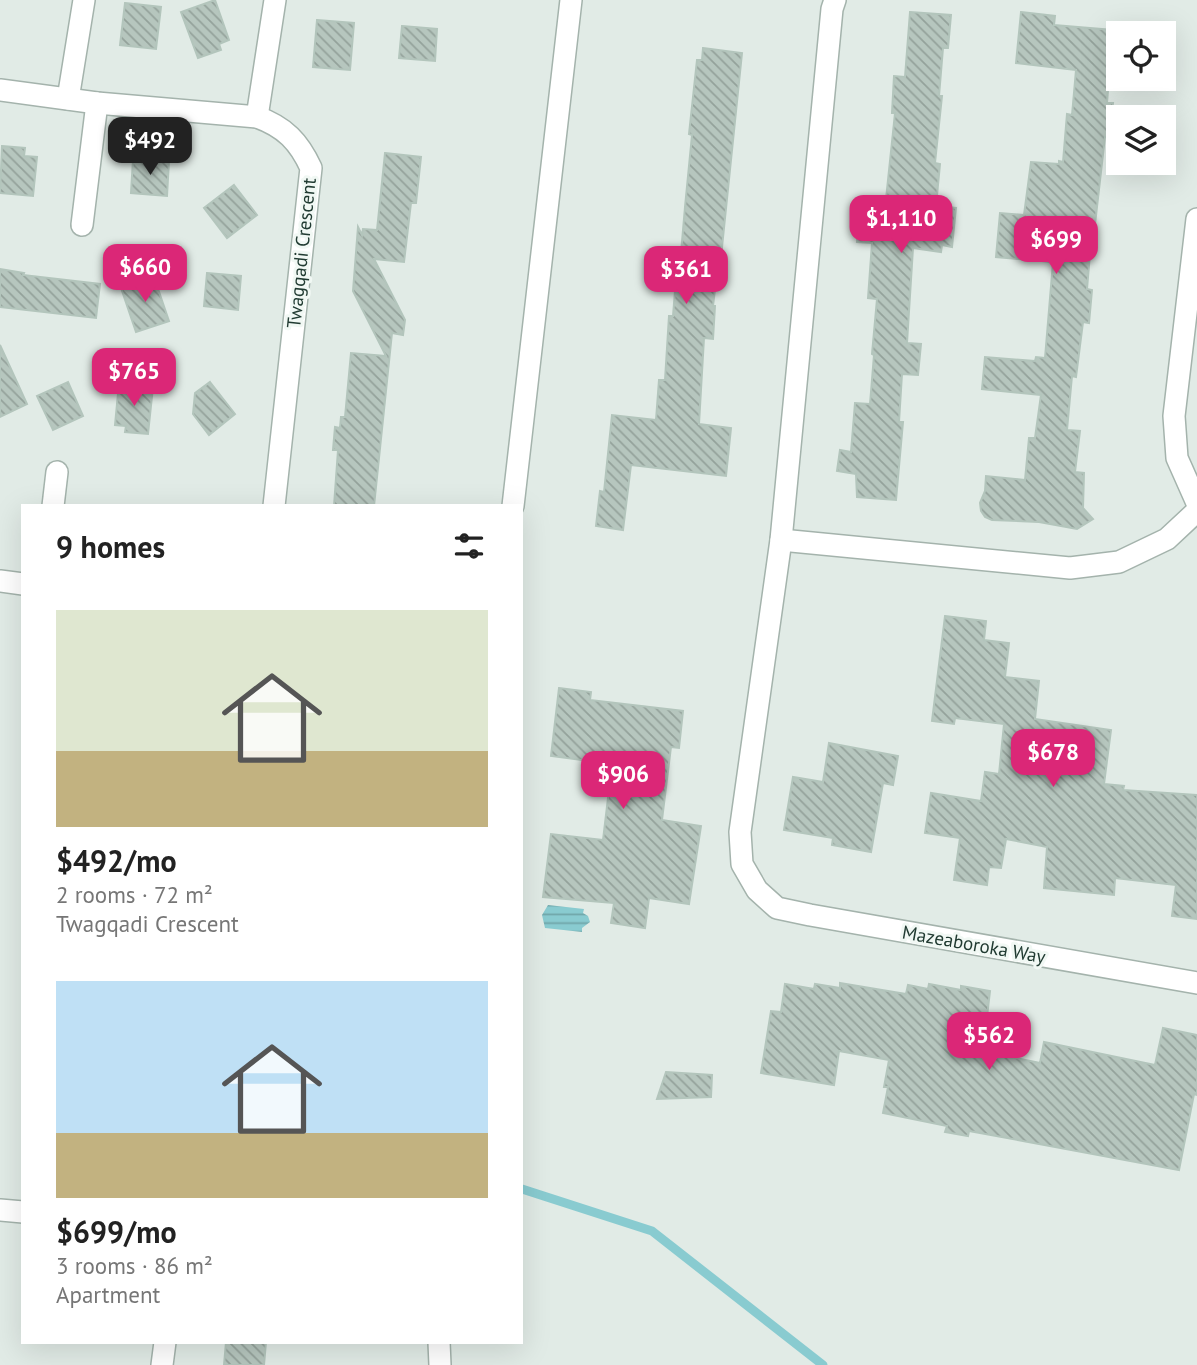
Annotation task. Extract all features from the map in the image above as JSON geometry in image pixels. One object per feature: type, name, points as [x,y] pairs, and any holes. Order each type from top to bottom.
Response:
[{"type":"street","points":[[68,99],[84,0]]},
{"type":"street","points":[[257,117],[275,0]]},
{"type":"street","points":[[513,504],[571,0]]},
{"type":"street","points":[[835,0],[830,23],[781,540],[1070,568],[1119,562],[1167,539],[1197,511]]},
{"type":"street","name":"Twagqadi Crescent","points":[[0,90],[97,103],[257,117],[277,124],[303,150],[311,168],[274,504]]},
{"type":"street","points":[[82,225],[97,103]]},
{"type":"street","points":[[1197,219],[1174,416],[1177,458],[1197,503]]},
{"type":"street","points":[[53,504],[57,472]]},
{"type":"street","name":"Mazeaboroka Way","points":[[781,540],[740,832],[742,864],[757,890],[777,908],[810,915],[1197,983]]},
{"type":"street","points":[[0,582],[21,584]]},
{"type":"street","points":[[0,1210],[21,1212]]},
{"type":"street","points":[[162,1365],[165,1344]]},
{"type":"street","points":[[439,1344],[440,1365]]},
{"type":"water","points":[[548,905],[584,909],[583,913],[588,916],[590,922],[582,928],[582,932],[545,928],[542,915]]},
{"type":"building","points":[[215,0],[229,40],[219,44],[221,50],[198,58],[181,12]]},
{"type":"building","points":[[125,3],[161,7],[156,49],[120,45]]},
{"type":"building","points":[[910,12],[951,15],[948,48],[943,48],[939,96],[942,96],[935,163],[940,164],[936,206],[956,208],[952,247],[942,245],[941,252],[913,248],[907,343],[921,344],[918,375],[902,374],[899,422],[903,422],[896,500],[857,497],[856,474],[837,471],[840,450],[851,452],[855,403],[870,404],[877,299],[868,298],[872,243],[857,242],[859,220],[866,220],[867,197],[886,199],[895,113],[892,113],[894,76],[905,77]]},
{"type":"building","points":[[1021,12],[1055,16],[1054,25],[1106,29],[1107,103],[1113,103],[1106,105],[1106,137],[1091,242],[1087,289],[1092,290],[1089,323],[1083,322],[1076,377],[1072,376],[1067,430],[1080,431],[1075,472],[1084,473],[1083,508],[1093,519],[1077,529],[1039,522],[992,520],[985,517],[981,511],[980,503],[985,491],[986,476],[1025,480],[1029,438],[1035,438],[1041,395],[982,389],[985,357],[1035,361],[1036,357],[1045,358],[1053,262],[996,257],[1000,213],[1024,215],[1031,162],[1063,162],[1067,114],[1072,115],[1076,70],[1016,63]]},
{"type":"building","points":[[317,20],[354,23],[350,70],[313,67]]},
{"type":"building","points":[[402,26],[437,29],[435,61],[399,58]]},
{"type":"building","points":[[703,48],[742,53],[721,257],[713,306],[713,339],[704,338],[699,424],[731,428],[726,476],[631,465],[623,530],[596,526],[600,491],[604,492],[612,415],[656,420],[659,380],[665,380],[669,316],[673,316],[678,253],[681,253],[697,60],[702,60]]},
{"type":"building","points":[[2,146],[25,148],[24,156],[37,157],[33,196],[0,193]]},
{"type":"building","points":[[385,153],[421,157],[416,203],[411,203],[404,262],[374,259],[405,320],[403,335],[392,333],[374,504],[334,504],[338,450],[333,450],[335,427],[340,428],[341,417],[345,417],[351,353],[386,356],[353,291],[358,227],[362,235],[363,229],[377,230]]},
{"type":"building","points":[[133,159],[169,161],[167,196],[131,193]]},
{"type":"building","points":[[234,185],[257,215],[227,238],[204,208]]},
{"type":"building","points":[[0,269],[24,273],[23,275],[100,284],[96,318],[0,307]]},
{"type":"building","points":[[207,273],[241,276],[238,310],[204,306]]},
{"type":"building","points":[[154,277],[169,321],[136,332],[121,288]]},
{"type":"building","points":[[0,345],[27,404],[0,417]]},
{"type":"building","points":[[68,382],[83,416],[53,430],[37,396]]},
{"type":"building","points":[[210,382],[235,414],[209,435],[193,414],[195,393]]},
{"type":"building","points":[[119,383],[153,387],[148,434],[125,432],[126,426],[115,425]]},
{"type":"building","points":[[945,616],[986,621],[984,640],[1009,643],[1005,677],[1039,681],[1035,719],[1111,730],[1104,784],[1124,786],[1123,790],[1197,795],[1197,919],[1172,916],[1176,885],[1115,878],[1114,895],[1044,888],[1047,847],[1006,839],[1001,868],[989,867],[987,885],[954,880],[960,838],[925,833],[931,793],[981,801],[985,772],[999,774],[1004,724],[955,718],[954,724],[932,721]]},
{"type":"building","points":[[559,688],[591,692],[590,700],[683,711],[679,748],[671,747],[662,820],[701,826],[689,904],[649,898],[645,928],[611,923],[614,903],[543,897],[551,834],[603,840],[612,764],[551,756]]},
{"type":"building","points":[[829,743],[898,756],[893,785],[883,783],[871,852],[832,845],[833,838],[784,830],[793,777],[823,782]]},
{"type":"building","points":[[840,983],[906,994],[908,985],[928,989],[929,984],[961,990],[961,986],[990,991],[983,1051],[1040,1063],[1044,1042],[1155,1065],[1163,1028],[1197,1035],[1197,1095],[1194,1094],[1179,1170],[969,1131],[968,1136],[945,1132],[947,1126],[883,1113],[889,1060],[839,1051],[834,1085],[761,1073],[771,1011],[781,1012],[785,984],[814,989],[815,984],[840,988]]},
{"type":"building","points":[[666,1072],[712,1075],[711,1097],[657,1099]]},
{"type":"building","points":[[226,1344],[266,1344],[264,1365],[224,1365]]},
{"type":"waterway","points":[[523,1189],[652,1231],[823,1365]]}]
